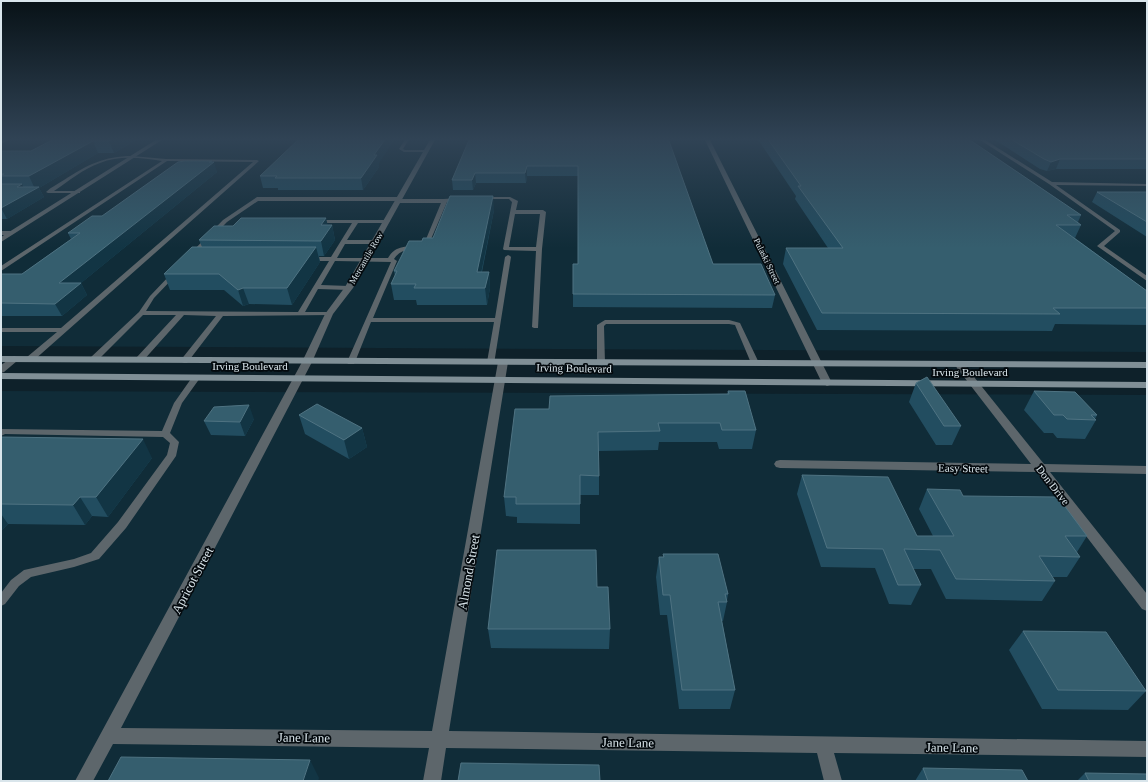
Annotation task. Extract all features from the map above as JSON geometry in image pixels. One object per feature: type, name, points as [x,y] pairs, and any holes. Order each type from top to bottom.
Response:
[{"type":"main road","name":"Irving Boulevard","points":[[1,359],[307,362],[1147,365]]},
{"type":"main road","name":"Irving Boulevard","points":[[1,376],[1147,385]]},
{"type":"street","points":[[1,240],[106,174]]},
{"type":"street","name":"Mercantile Row","points":[[298,378],[329,314],[349,288],[414,174]]},
{"type":"street","name":"Pulaski Street","points":[[724,174],[827,383]]},
{"type":"street","points":[[1,370],[14,359]]},
{"type":"street","name":"Almond Street","points":[[432,781],[503,362]]},
{"type":"street","name":"Don Drive","points":[[959,364],[1147,605]]},
{"type":"street","name":"Apricot Street","points":[[84,781],[298,378]]},
{"type":"street","name":"Easy Street","points":[[780,464],[1042,470],[1147,470]]},
{"type":"street","name":"Jane Lane","points":[[109,736],[439,738],[1147,749]]},
{"type":"street","points":[[823,745],[833,781]]},
{"type":"lane","points":[[48,192],[77,174]]},
{"type":"lane","points":[[1,269],[144,174]]},
{"type":"lane","points":[[30,359],[242,174]]},
{"type":"lane","points":[[1037,174],[1118,231],[1100,246],[1147,279]]},
{"type":"lane","points":[[1051,183],[1147,185]]},
{"type":"lane","points":[[42,192],[78,192]]},
{"type":"lane","points":[[195,259],[187,259],[225,221],[257,199],[445,201],[466,198]]},
{"type":"lane","points":[[473,198],[510,198],[515,201],[506,249],[539,249]]},
{"type":"lane","points":[[390,260],[393,252],[399,249],[426,245],[445,201]]},
{"type":"lane","points":[[513,212],[543,212],[539,249],[536,328]]},
{"type":"lane","points":[[310,221],[387,220]]},
{"type":"lane","points":[[225,221],[233,221]]},
{"type":"lane","points":[[300,314],[356,221]]},
{"type":"lane","points":[[1,234],[11,234]]},
{"type":"lane","points":[[344,242],[375,242]]},
{"type":"lane","points":[[491,362],[508,256]]},
{"type":"lane","points":[[303,259],[366,259],[394,261],[352,362]]},
{"type":"lane","points":[[93,360],[141,313],[152,297],[178,270]]},
{"type":"lane","points":[[316,287],[349,288]]},
{"type":"lane","points":[[141,313],[329,314]]},
{"type":"lane","points":[[139,360],[182,313]]},
{"type":"lane","points":[[184,361],[221,314]]},
{"type":"lane","points":[[370,320],[498,320]]},
{"type":"lane","points":[[601,363],[600,325],[605,322],[729,322],[738,324],[755,363]]},
{"type":"lane","points":[[1,330],[64,330]]},
{"type":"lane","points":[[165,434],[178,403],[196,378]]},
{"type":"lane","points":[[1,601],[15,583],[28,573],[74,563],[95,556],[122,525],[171,456],[175,442],[165,434],[2,432]]},
{"type":"shaded area","points":[[1,174],[1147,174],[1147,352],[1,346]]},
{"type":"shaded area","points":[[1,391],[1147,395],[1147,781],[1,781]]},
{"type":"building","points":[[3,174],[32,174],[29,176],[1,175]]},
{"type":"building","points":[[160,174],[198,174],[59,283],[81,283],[55,304],[1,303],[1,274],[22,274],[80,233],[68,233],[92,216],[102,216]]},
{"type":"building","points":[[262,174],[363,174],[361,178],[275,178],[277,176],[260,176]]},
{"type":"building","points":[[454,174],[474,174],[472,180],[452,180]]},
{"type":"building","points":[[578,174],[681,174],[713,264],[761,264],[775,295],[573,294],[573,264],[578,264]]},
{"type":"building","points":[[793,174],[1021,174],[1081,215],[1067,215],[1081,225],[1056,225],[1147,291],[1147,308],[1053,308],[1060,314],[822,313],[786,248],[843,248],[798,186],[801,186]]},
{"type":"building","points":[[1,184],[22,184],[17,187],[39,187],[1,208]]},
{"type":"building","points":[[1097,192],[1147,192],[1147,222]]},
{"type":"building","points":[[450,196],[493,196],[477,272],[489,272],[485,288],[414,288],[416,284],[391,284],[397,271],[394,271],[409,241],[422,241],[423,238],[433,238]]},
{"type":"building","points":[[241,218],[326,218],[321,225],[332,225],[321,241],[199,240],[214,226],[233,226]]},
{"type":"building","points":[[192,247],[316,247],[287,288],[243,288],[238,290],[219,274],[164,274]]},
{"type":"building","points":[[927,377],[961,426],[944,426],[916,383]]},
{"type":"building","points":[[728,391],[745,391],[756,430],[722,430],[720,423],[658,423],[660,431],[598,432],[599,476],[580,475],[580,504],[516,504],[516,497],[504,497],[515,409],[549,409],[550,396],[729,394]]},
{"type":"building","points":[[1034,391],[1075,392],[1097,415],[1091,415],[1096,420],[1067,419],[1063,415],[1054,415]]},
{"type":"building","points":[[317,404],[362,428],[344,440],[299,415]]},
{"type":"building","points":[[249,405],[240,422],[204,421],[214,407]]},
{"type":"building","points":[[1,437],[143,439],[96,497],[80,497],[73,505],[1,504]]},
{"type":"building","points":[[802,475],[888,477],[917,536],[954,536],[927,489],[960,490],[963,496],[1058,497],[1087,536],[1065,536],[1080,557],[1039,556],[1055,581],[956,579],[940,550],[904,549],[921,585],[898,585],[883,549],[827,548]]},
{"type":"building","points":[[497,550],[596,550],[597,587],[608,587],[610,629],[488,629]]},
{"type":"building","points":[[663,554],[718,554],[728,594],[725,594],[727,602],[718,602],[735,690],[682,690],[670,595],[663,595],[659,557],[664,557]]},
{"type":"building","points":[[1023,631],[1106,632],[1146,691],[1058,690]]},
{"type":"building","points":[[121,757],[310,760],[303,781],[108,781]]},
{"type":"building","points":[[461,763],[599,765],[600,781],[458,781]]},
{"type":"building","points":[[923,768],[1022,770],[1028,781],[928,781]]},
{"type":"building","points":[[1085,773],[1147,774],[1147,781],[1089,781]]}]
